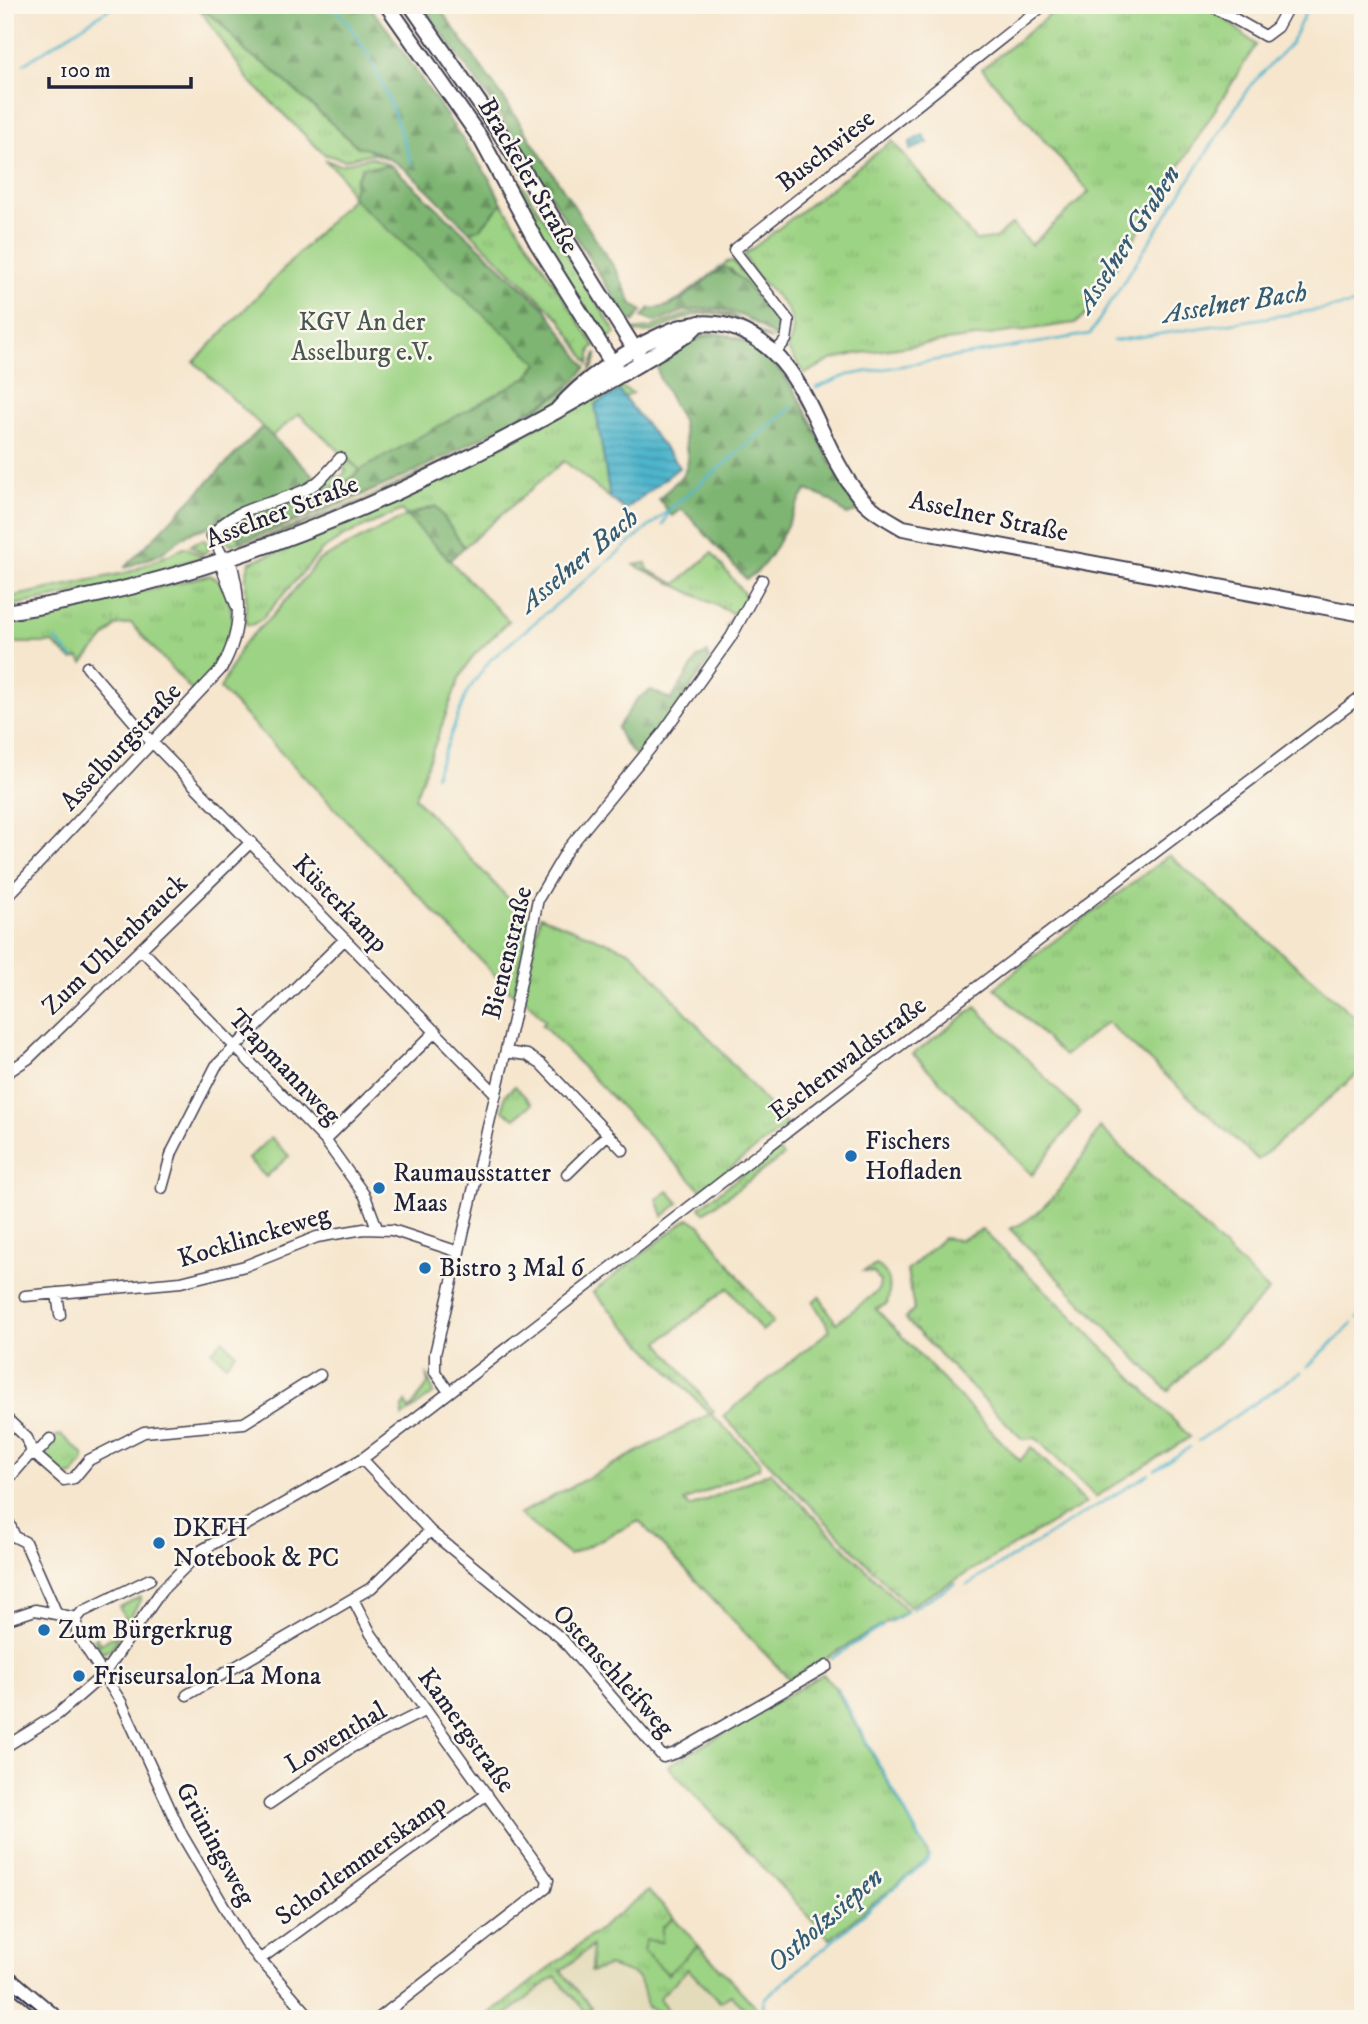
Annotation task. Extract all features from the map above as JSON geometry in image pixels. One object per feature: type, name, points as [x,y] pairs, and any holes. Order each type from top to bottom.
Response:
[{"type":"main road","name":"Brackeler Straße","points":[[387,5],[481,139],[537,243],[616,370]]},
{"type":"main road","name":"Brackeler Straße","points":[[411,5],[498,130],[643,362]]},
{"type":"main road","name":"Asselner Straße","points":[[616,370],[643,362],[688,334],[699,323]]},
{"type":"main road","name":"Asselner Straße","points":[[5,611],[119,590],[225,561],[382,501],[558,409],[616,370],[635,349],[670,330],[699,323],[714,323],[753,337],[775,353],[793,376],[854,489],[872,509],[903,528],[1363,614]]},
{"type":"main road","points":[[5,1975],[57,2019]]},
{"type":"street","name":"Buschwiese","points":[[775,353],[786,340],[789,321],[734,250],[1044,5]]},
{"type":"street","points":[[1210,5],[1265,36],[1277,27],[1289,5]]},
{"type":"street","name":"Asselburgstraße","points":[[5,898],[221,669],[237,634],[237,609],[225,561],[212,536],[224,521],[307,489],[324,478],[340,458]]},
{"type":"street","name":"Bienenstraße","points":[[449,1392],[435,1371],[434,1364],[506,1052],[532,919],[541,891],[567,850],[662,734],[731,637],[762,580]]},
{"type":"street","name":"Küsterkamp","points":[[87,667],[153,743],[496,1094]]},
{"type":"street","name":"Eschenwaldstraße","points":[[5,1746],[58,1714],[103,1675],[162,1590],[192,1558],[362,1459],[1363,695]]},
{"type":"street","name":"Zum Uhlenbrauck","points":[[5,1074],[29,1058],[251,842]]},
{"type":"street","points":[[163,1188],[172,1152],[216,1066],[345,939]]},
{"type":"street","name":"Trapmannweg","points":[[141,949],[325,1140],[365,1196],[377,1228]]},
{"type":"street","points":[[325,1140],[436,1031]]},
{"type":"street","points":[[506,1052],[527,1055],[541,1064],[623,1150]]},
{"type":"street","points":[[567,1174],[608,1134]]},
{"type":"street","name":"Kocklinckeweg","points":[[25,1296],[181,1282],[245,1266],[317,1237],[377,1228],[409,1234],[459,1252]]},
{"type":"street","points":[[57,1293],[60,1315]]},
{"type":"street","points":[[5,1417],[27,1438],[32,1452],[64,1480],[69,1480],[74,1478],[89,1460],[144,1432],[244,1423],[320,1375]]},
{"type":"street","points":[[5,1483],[32,1452],[41,1449],[50,1438]]},
{"type":"street","name":"Ostenschleifweg","points":[[362,1459],[430,1531],[562,1639],[663,1757],[676,1753],[827,1666]]},
{"type":"street","points":[[5,1514],[15,1537],[25,1542],[56,1612]]},
{"type":"street","points":[[187,1695],[371,1588],[430,1531]]},
{"type":"street","points":[[5,1620],[25,1611],[56,1612],[77,1618],[85,1611],[150,1579]]},
{"type":"street","name":"Kamergstraße","points":[[353,1600],[371,1634],[546,1876],[548,1885],[378,2019]]},
{"type":"street","name":"Grüningsweg","points":[[77,1618],[77,1634],[121,1702],[182,1835],[245,1942],[312,2019]]},
{"type":"street","name":"Lowenthal","points":[[269,1804],[352,1747],[426,1710]]},
{"type":"street","name":"Schorlemmerskamp","points":[[259,1960],[487,1794]]},
{"type":"shaded area","points":[[648,1891],[767,2019],[484,2019]]},
{"type":"green space","points":[[197,5],[368,5],[491,181],[502,203],[481,228],[470,232],[405,169],[374,151],[358,147],[268,66],[247,53],[219,21]]},
{"type":"green space","points":[[422,5],[437,5],[507,103],[617,272],[632,304],[642,311],[633,322],[626,317],[495,107]]},
{"type":"green space","points":[[1062,5],[1209,5],[1256,45],[1085,316],[1075,323],[855,354],[831,360],[805,374],[787,348],[793,333],[792,319],[786,308],[757,276],[744,251],[748,252],[892,141],[976,241],[994,239],[1012,224],[1031,245],[1089,192],[982,69]]},
{"type":"green space","points":[[199,8],[219,21],[247,53],[268,66],[358,147],[377,150],[394,161],[372,153],[344,160],[324,154],[248,79]]},
{"type":"green space","points":[[371,157],[392,166],[386,165],[356,178],[352,198],[340,174],[325,160],[340,165]]},
{"type":"green space","points":[[509,164],[616,333],[605,340],[545,244],[510,176],[506,166]]},
{"type":"green space","points":[[392,166],[545,308],[586,367],[572,383],[555,396],[450,454],[348,501],[241,542],[234,528],[349,480],[360,470],[528,376],[538,364],[352,198],[356,178],[363,167]]},
{"type":"green space","name":"KGV An der Asselburg e.V.","points":[[352,198],[538,363],[528,376],[360,470],[299,414],[272,436],[194,362]]},
{"type":"green space","points":[[502,203],[595,346],[591,349],[589,364],[560,319],[470,232],[481,228]]},
{"type":"green space","points":[[733,261],[784,321],[782,338],[776,339],[779,325],[731,269],[705,279],[727,262]]},
{"type":"green space","points":[[725,267],[742,280],[779,325],[781,331],[776,339],[756,324],[723,310],[710,308],[685,311],[654,322],[642,317],[650,308],[661,308],[681,300]]},
{"type":"green space","points":[[712,311],[732,315],[772,340],[724,315],[713,314],[692,316],[647,332],[632,330],[650,328],[693,312]]},
{"type":"green space","points":[[710,333],[727,335],[702,337],[675,351],[657,366],[666,353],[679,343]]},
{"type":"green space","points":[[716,334],[739,339],[759,350],[775,366],[803,405],[858,511],[847,515],[830,500],[807,490],[766,562],[746,579],[689,516],[681,509],[672,516],[659,499],[684,474],[688,460],[682,421],[659,377],[657,366],[686,343]]},
{"type":"green space","points":[[731,336],[754,345],[765,353],[784,374],[800,401],[777,367]]},
{"type":"green space","points":[[587,374],[552,406],[502,435],[371,497],[475,446],[572,387]]},
{"type":"green space","points":[[616,385],[633,393],[596,412],[610,498],[564,461],[464,547],[436,507],[406,516],[402,510],[344,536],[322,550],[262,619],[252,625],[246,624],[246,575],[250,562],[326,533],[404,497]]},
{"type":"green space","points":[[262,427],[317,479],[222,519],[214,525],[189,533],[160,554],[124,568]]},
{"type":"green space","points":[[347,459],[360,470],[349,480],[244,522],[234,528],[241,542],[231,544],[226,541],[220,531],[228,521],[333,475],[341,477],[346,471],[341,465]]},
{"type":"green space","points":[[360,501],[275,536],[244,547],[243,545]]},
{"type":"green space","points":[[436,506],[464,547],[450,560],[406,516]]},
{"type":"green space","points":[[406,516],[509,621],[474,655],[459,679],[415,798],[529,921],[514,995],[220,689],[243,644],[276,612],[319,560]]},
{"type":"green space","points":[[204,539],[210,549],[203,554],[190,545]]},
{"type":"green space","points":[[186,547],[203,557],[113,586],[5,607],[5,598],[129,572]]},
{"type":"green space","points":[[712,553],[745,595],[740,615],[734,623],[726,626],[734,614],[634,565],[646,563],[648,570],[676,584]]},
{"type":"green space","points":[[209,575],[218,580],[225,591],[232,623],[230,636],[220,660],[194,693],[131,623],[115,626],[83,663],[79,658],[72,660],[53,643],[5,643],[5,617],[153,589]]},
{"type":"green space","points":[[708,653],[709,661],[676,709],[636,756],[624,743],[617,728],[637,699],[651,690],[671,700],[698,657]]},
{"type":"green space","points":[[1169,855],[1363,1024],[1363,1069],[1258,1160],[1107,1022],[1064,1056],[995,988],[1037,953]]},
{"type":"green space","points":[[540,916],[632,952],[787,1125],[701,1190],[542,1025],[545,1021],[523,997]]},
{"type":"green space","points":[[976,1007],[1080,1113],[1032,1175],[913,1054]]},
{"type":"green space","points":[[515,1086],[532,1104],[515,1118],[503,1110],[505,1095]]},
{"type":"green space","points":[[1100,1127],[1269,1291],[1168,1391],[1010,1229],[1025,1222],[1051,1199],[1073,1171]]},
{"type":"green space","points":[[271,1137],[289,1156],[266,1177],[248,1159]]},
{"type":"green space","points":[[777,1148],[783,1156],[704,1213],[700,1207]]},
{"type":"green space","points":[[668,1191],[679,1203],[663,1216],[657,1199]]},
{"type":"green space","points":[[689,1218],[701,1226],[773,1322],[762,1331],[728,1288],[659,1342],[714,1412],[711,1414],[760,1462],[759,1468],[684,1501],[690,1507],[770,1472],[907,1611],[789,1679],[639,1521],[569,1555],[519,1514],[710,1414],[593,1292]]},
{"type":"green space","points":[[982,1230],[1068,1312],[1190,1437],[1096,1497],[1036,1438],[1022,1439],[905,1319],[914,1309],[907,1271],[943,1238],[960,1240]]},
{"type":"green space","points":[[877,1265],[888,1277],[890,1287],[887,1304],[876,1309],[1020,1461],[1031,1447],[1086,1503],[909,1607],[723,1416],[830,1330],[813,1302],[819,1296],[836,1323],[878,1291],[880,1282],[874,1273],[864,1271]]},
{"type":"green space","points":[[222,1340],[236,1353],[226,1364],[212,1351]]},
{"type":"green space","points":[[426,1373],[434,1393],[402,1417],[406,1402],[409,1411],[428,1384]]},
{"type":"green space","points":[[61,1435],[83,1454],[84,1461],[73,1475],[65,1476],[46,1460],[43,1451],[56,1436]]},
{"type":"green space","points":[[140,1597],[141,1599],[111,1649],[102,1652],[93,1639],[96,1637],[100,1644],[117,1634],[114,1628],[127,1621],[119,1607]]},
{"type":"green space","points":[[823,1674],[834,1686],[928,1854],[928,1859],[830,1939],[668,1766]]},
{"type":"green space","points":[[648,1891],[674,1918],[662,1928],[668,1974],[698,1945],[767,2019],[755,2019],[731,1995],[720,2002],[688,1969],[659,1998],[674,2019],[653,2019],[659,2012],[647,2007],[643,1987],[637,1978],[608,1966],[591,1972],[592,1946],[561,1971],[592,2008],[586,2012],[555,1976],[501,2019],[484,2019]]},
{"type":"green space","points":[[674,1918],[698,1945],[668,1974],[644,1951],[646,1940],[662,1942],[662,1928]]},
{"type":"water","points":[[923,135],[928,143],[910,150],[910,142]]},
{"type":"water","points":[[619,391],[680,467],[625,510],[610,498],[595,404]]},
{"type":"waterway","points":[[24,64],[115,5]]},
{"type":"waterway","points":[[332,5],[347,22],[370,60],[389,101],[412,164]]},
{"type":"waterway","name":"Asselner Graben","points":[[816,388],[848,375],[1090,334],[1249,87],[1291,43],[1309,5]]},
{"type":"waterway","points":[[5,77],[15,71]]},
{"type":"waterway","name":"Asselner Bach","points":[[1113,341],[1363,303]]},
{"type":"waterway","name":"Asselner Bach","points":[[435,776],[467,692],[490,660],[792,407]]},
{"type":"waterway","name":"Asselner Bach","points":[[663,525],[670,509]]},
{"type":"waterway","points":[[55,639],[73,658]]},
{"type":"waterway","name":"Ostholzsiepen","points":[[1358,1318],[1363,1313]]},
{"type":"waterway","name":"Ostholzsiepen","points":[[1307,1367],[1353,1323]]},
{"type":"waterway","name":"Ostholzsiepen","points":[[1198,1441],[1301,1372]]},
{"type":"waterway","name":"Ostholzsiepen","points":[[1155,1470],[1190,1447]]},
{"type":"waterway","name":"Ostholzsiepen","points":[[967,1585],[1149,1474]]},
{"type":"waterway","name":"Ostholzsiepen","points":[[912,1609],[956,1583]]},
{"type":"waterway","name":"Ostholzsiepen","points":[[890,1622],[907,1612]]},
{"type":"waterway","name":"Ostholzsiepen","points":[[832,1658],[883,1626]]},
{"type":"waterway","name":"Ostholzsiepen","points":[[837,1688],[926,1850]]},
{"type":"waterway","name":"Ostholzsiepen","points":[[773,2019],[763,2007],[764,1999],[929,1859],[929,1855]]},
{"type":"tram line","points":[[5,1982],[49,2019]]},
{"type":"place","name":"Fischers Hofladen","points":[[851,1156]]},
{"type":"place","name":"Raumausstatter Maas","points":[[379,1188]]},
{"type":"place","name":"Bistro 3 Mal 6","points":[[425,1268]]},
{"type":"place","name":"DKFH Notebook & PC","points":[[159,1543]]},
{"type":"place","name":"Zum Bürgerkrug","points":[[44,1630]]},
{"type":"place","name":"Friseursalon La Mona","points":[[79,1676]]}]
